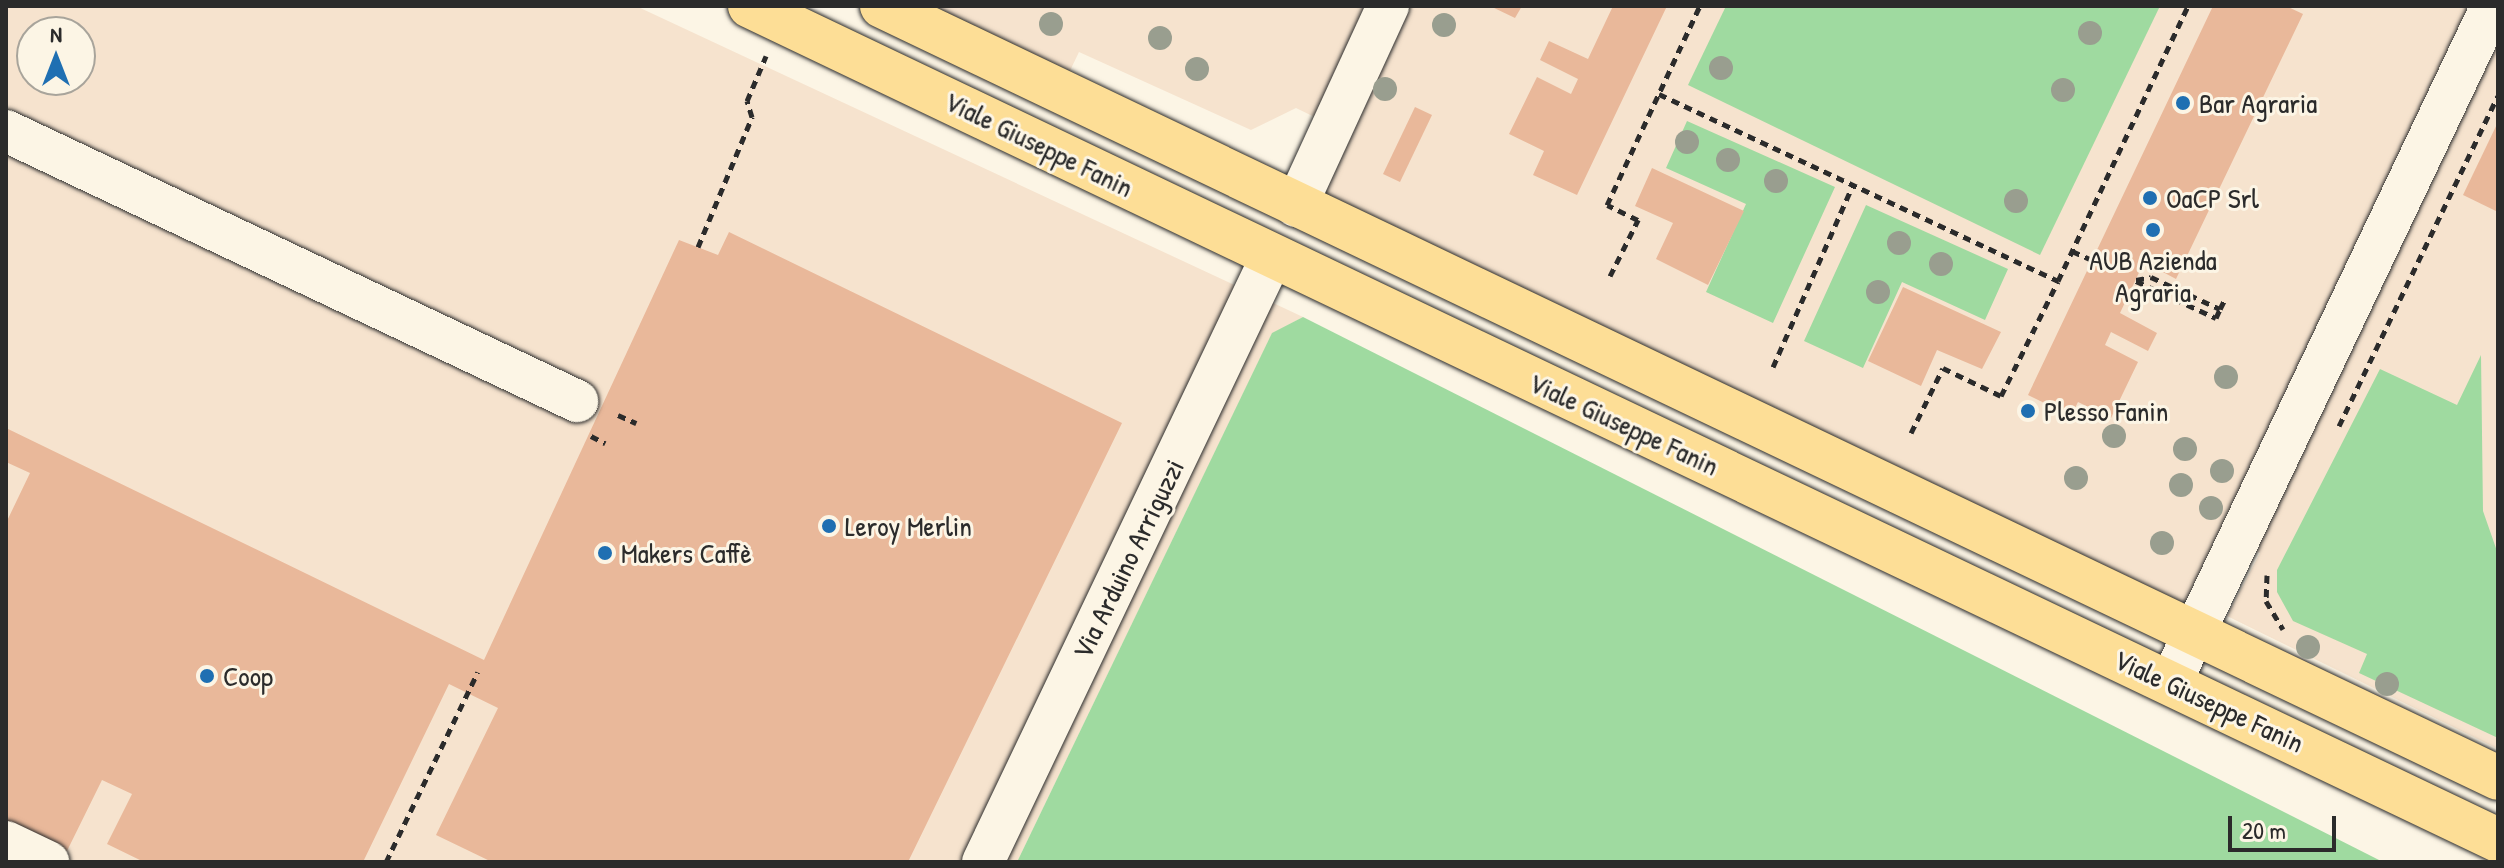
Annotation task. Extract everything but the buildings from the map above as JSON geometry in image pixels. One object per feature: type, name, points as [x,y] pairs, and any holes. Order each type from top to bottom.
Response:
[{"type":"main road","name":"Viale Giuseppe Fanin","points":[[882,6],[2498,778]]},
{"type":"main road","name":"Viale Giuseppe Fanin","points":[[766,13],[2498,840]]},
{"type":"street","points":[[1296,206],[1388,6]]},
{"type":"street","points":[[2170,684],[2492,6]]},
{"type":"street","points":[[6,131],[577,401]]},
{"type":"street","name":"Via Arduino Arriguzzi","points":[[983,862],[1272,256]]},
{"type":"street","points":[[6,842],[48,862]]},
{"type":"path","points":[[1610,276],[1638,220],[1607,205],[1700,6]]},
{"type":"path","points":[[1911,433],[1943,368],[2001,396],[2188,6]]},
{"type":"path","points":[[698,247],[752,117],[747,101],[766,13]]},
{"type":"path","points":[[1659,94],[2058,281]]},
{"type":"path","points":[[2334,438],[2498,96]]},
{"type":"path","points":[[1773,367],[1853,185]]},
{"type":"path","points":[[2072,251],[2092,260]]},
{"type":"path","points":[[2220,309],[2151,277],[2136,280],[2216,318],[2226,297]]},
{"type":"path","points":[[618,415],[636,423]]},
{"type":"path","points":[[2273,562],[2266,601],[2282,628],[2295,635]]},
{"type":"path","points":[[386,862],[478,672]]},
{"type":"shaded area","points":[[6,6],[636,6],[1303,317],[1272,334],[1017,862],[6,862]]},
{"type":"shaded area","name":"Plesso Fanin","points":[[874,6],[2498,6],[2498,749],[2227,616],[2260,553],[2238,542],[2193,634],[1296,206],[1331,125],[1296,108],[1251,130],[1079,52],[1053,106]]},
{"type":"green space","points":[[1726,6],[2160,6],[2040,255],[1688,85]]},
{"type":"green space","points":[[1687,121],[1835,187],[1773,323],[1706,292],[1746,204],[1666,168]]},
{"type":"green space","points":[[1866,205],[2008,269],[1985,320],[1902,282],[1863,368],[1804,341]]},
{"type":"green space","points":[[1303,317],[2383,862],[1017,862],[1272,333]]},
{"type":"green space","points":[[2481,355],[2483,511],[2498,554],[2498,738],[2359,673],[2367,654],[2293,621],[2277,592],[2277,570],[2380,369],[2457,405]]},
{"type":"place","name":"Bar Agraria","points":[[2183,103]]},
{"type":"place","name":"OaCP Srl","points":[[2150,198]]},
{"type":"place","name":"AUB Azienda Agraria","points":[[2153,230]]},
{"type":"place","name":"Plesso Fanin","points":[[2028,411]]},
{"type":"place","name":"Leroy Merlin","points":[[829,526]]},
{"type":"place","name":"Makers Caffè","points":[[605,553]]},
{"type":"place","name":"Coop","points":[[207,676]]}]
